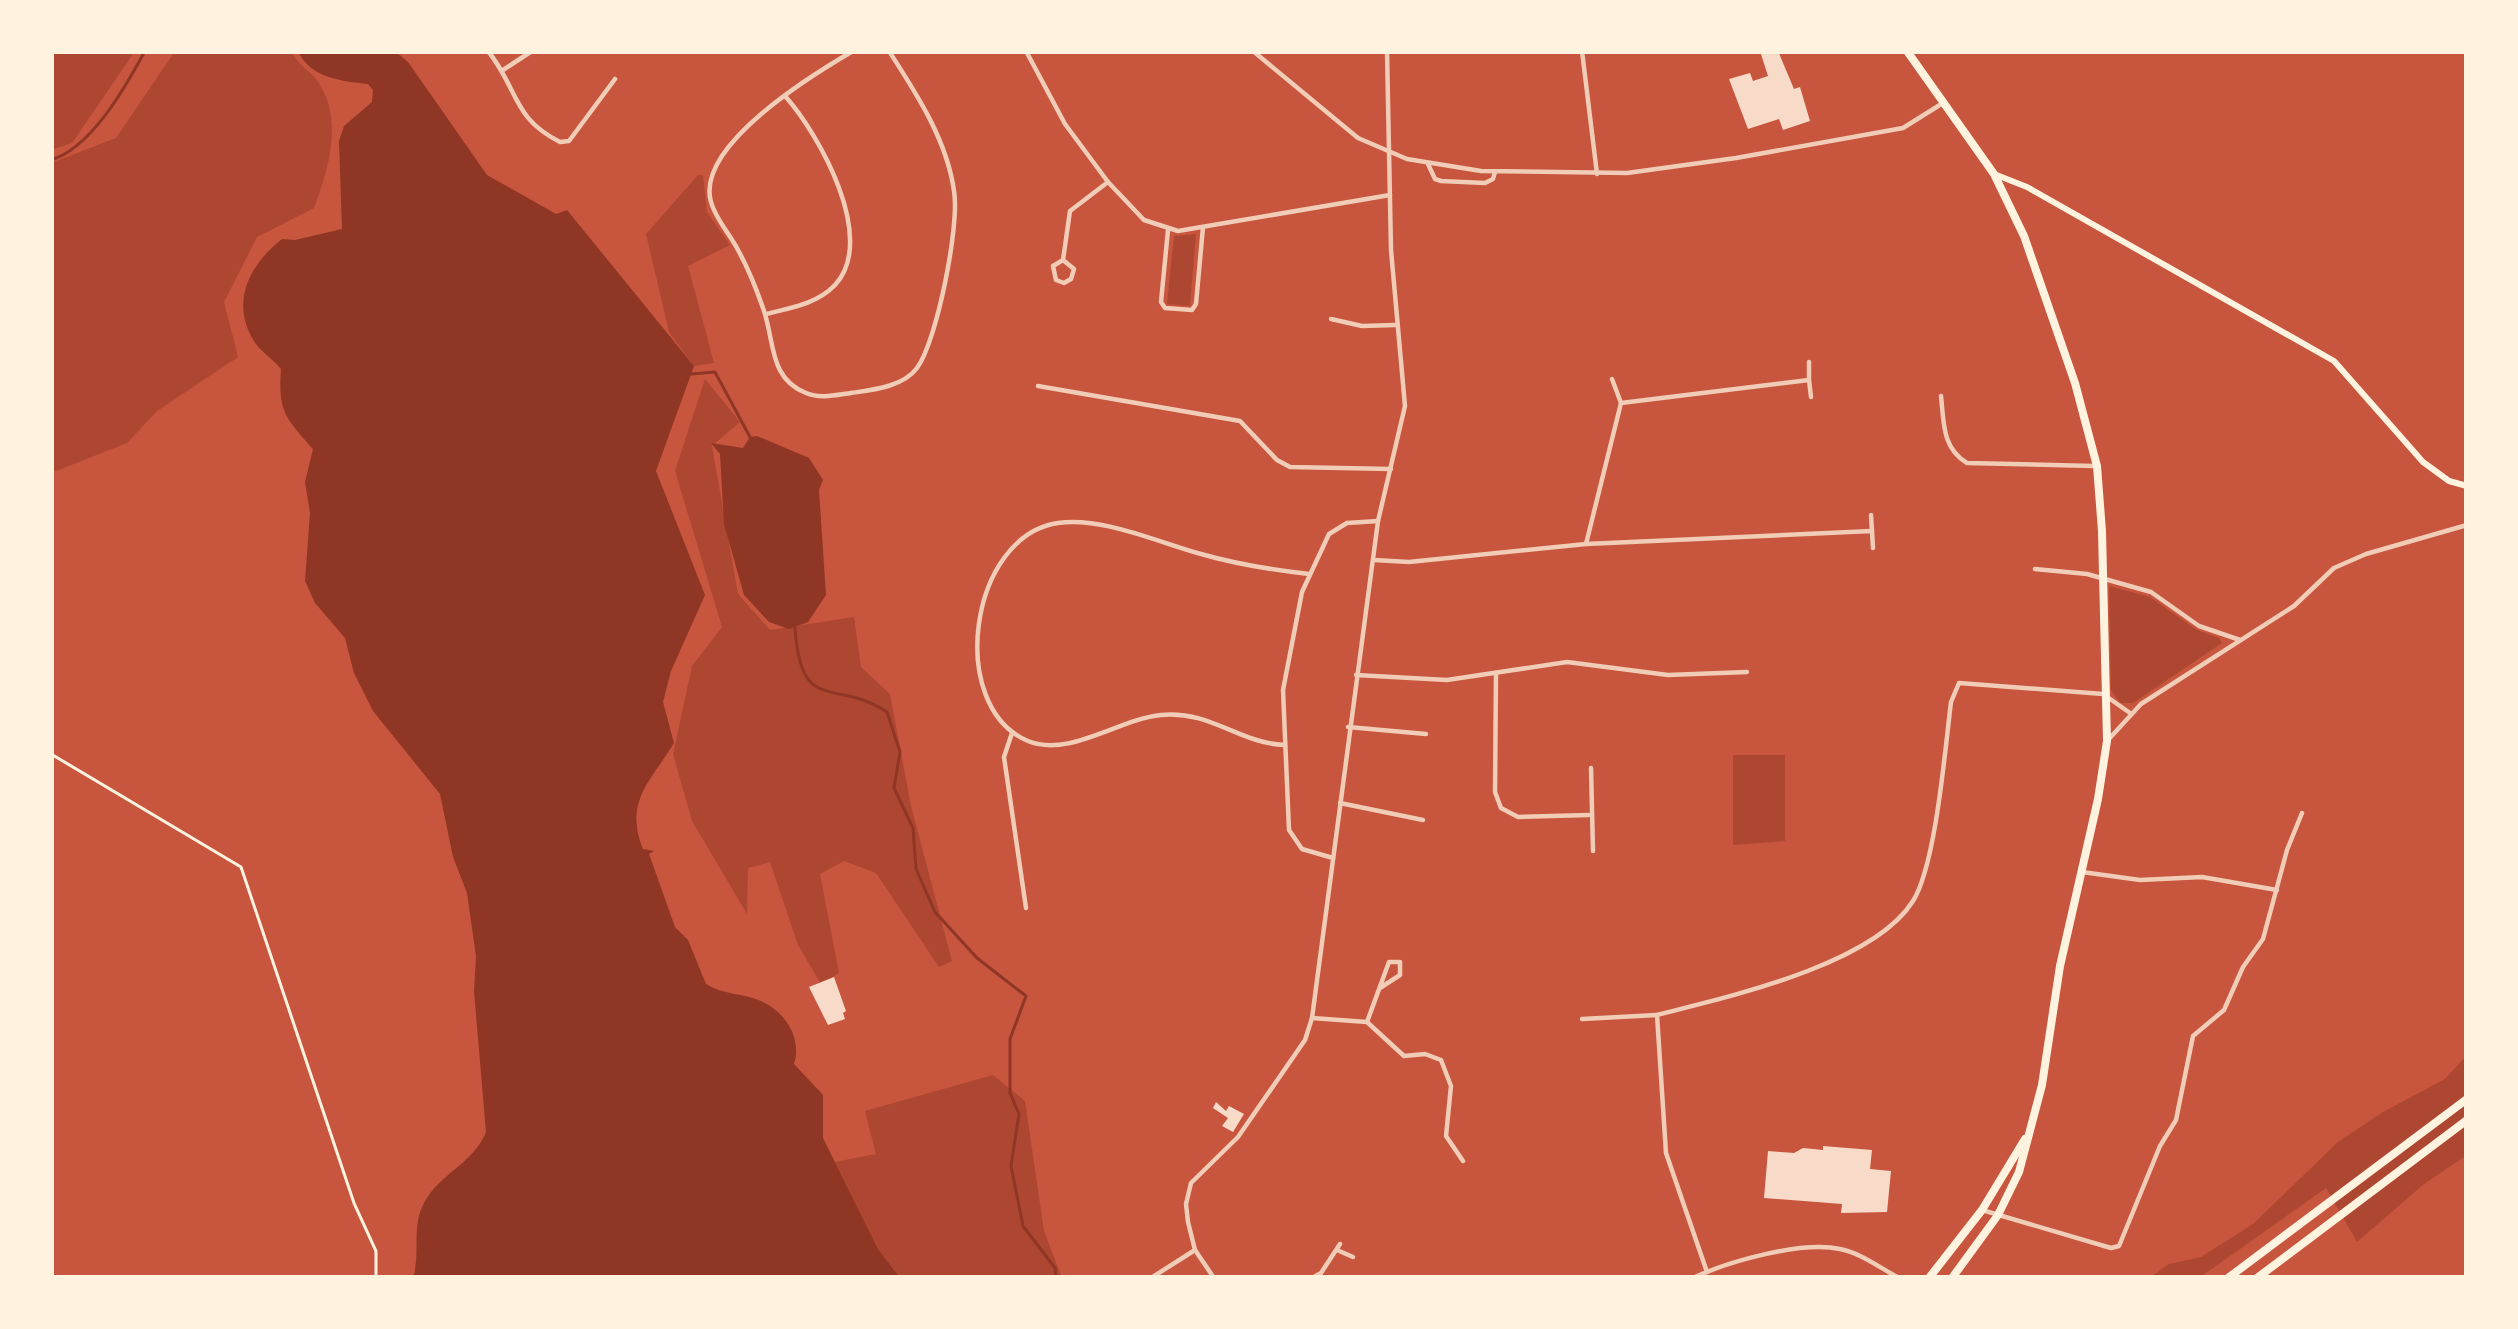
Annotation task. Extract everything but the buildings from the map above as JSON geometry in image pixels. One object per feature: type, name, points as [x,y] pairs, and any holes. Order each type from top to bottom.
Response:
[{"type":"highway","points":[[1907,51],[1994,174],[2024,236],[2075,383],[2097,466],[2103,577],[2107,741],[2060,966],[2046,1062],[2019,1172],[1998,1215],[1952,1278]]},
{"type":"highway","points":[[2228,1278],[2467,1099]]},
{"type":"highway","points":[[2257,1278],[2467,1120]]},
{"type":"highway","points":[[1929,1278],[1982,1210],[2030,1133]]},
{"type":"main road","points":[[1994,174],[2027,187],[2334,361],[2422,462],[2449,482],[2467,486]]},
{"type":"street","points":[[488,51],[503,70],[526,120],[560,142],[569,141],[614,80]]},
{"type":"street","points":[[503,70],[532,51]]},
{"type":"street","points":[[853,51],[785,96],[724,151],[710,185],[712,205],[766,314],[779,371],[794,387],[812,395],[864,392],[894,384],[918,367],[943,290],[956,196],[926,113],[890,51]]},
{"type":"street","points":[[1025,51],[1065,124],[1108,182],[1144,220],[1168,230],[1390,195]]},
{"type":"street","points":[[1253,51],[1358,138],[1390,154],[1429,164],[1495,172],[1597,174],[1681,166],[1874,135],[1903,128],[1944,103]]},
{"type":"street","points":[[1214,1278],[1195,1250],[1186,1204],[1191,1183],[1238,1137],[1305,1040],[1312,1018],[1378,520],[1405,406],[1395,326],[1387,51]]},
{"type":"street","points":[[1582,51],[1597,174]]},
{"type":"street","points":[[608,93],[619,99]]},
{"type":"street","points":[[766,314],[826,293],[843,275],[851,251],[847,212],[835,181],[807,124],[785,96]]},
{"type":"street","points":[[1429,164],[1435,179],[1453,183],[1490,182],[1495,172]]},
{"type":"street","points":[[1064,260],[1070,211],[1108,182]]},
{"type":"street","points":[[1168,230],[1162,302],[1165,308],[1192,310],[1203,227]]},
{"type":"street","points":[[1331,320],[1395,326]]},
{"type":"street","points":[[1809,362],[1811,397]]},
{"type":"street","points":[[1586,544],[1621,403],[1612,379]]},
{"type":"street","points":[[1621,403],[1809,380]]},
{"type":"street","points":[[1038,386],[1240,421],[1277,460],[1290,467],[1391,469]]},
{"type":"street","points":[[1941,396],[1952,454],[1967,463],[2097,466]]},
{"type":"street","points":[[1871,515],[1873,548]]},
{"type":"street","points":[[1333,858],[1310,853],[1294,841],[1288,819],[1287,662],[1309,574],[1335,529],[1346,523],[1378,520]]},
{"type":"street","points":[[1284,745],[1262,742],[1218,722],[1188,715],[1150,717],[1053,746],[1037,745],[1012,733],[992,710],[978,636],[987,592],[1001,557],[1034,530],[1058,523],[1090,524],[1223,560],[1309,574]]},
{"type":"street","points":[[2107,741],[2130,713],[2294,606],[2334,568],[2467,525]]},
{"type":"street","points":[[1374,560],[1409,562],[1586,544],[1872,531]]},
{"type":"street","points":[[2035,568],[2103,577],[2151,592],[2199,626],[2240,640]]},
{"type":"street","points":[[1356,675],[1447,680],[1567,662],[1668,675],[1747,672]]},
{"type":"street","points":[[1496,673],[1495,792],[1501,808],[1517,817],[1589,815]]},
{"type":"street","points":[[1582,1019],[1657,1015],[1728,997],[1839,959],[1901,915],[1914,900],[1926,862],[1951,702],[1959,683],[2103,694],[2130,713]]},
{"type":"street","points":[[1348,728],[1426,734]]},
{"type":"street","points":[[1012,733],[1004,757],[1027,908]]},
{"type":"street","points":[[1591,768],[1593,851]]},
{"type":"street","points":[[1339,803],[1423,820]]},
{"type":"street","points":[[1982,1210],[2111,1248],[2120,1246],[2160,1146],[2176,1120],[2193,1036],[2224,1010],[2242,967],[2263,939],[2302,813]]},
{"type":"street","points":[[2081,872],[2140,880],[2202,877],[2277,890]]},
{"type":"street","points":[[1367,1022],[1389,962],[1400,962],[1400,975],[1380,988]]},
{"type":"street","points":[[1657,1015],[1666,1153],[1706,1271]]},
{"type":"street","points":[[1312,1018],[1367,1022],[1404,1056],[1425,1054],[1441,1060],[1451,1086],[1446,1136],[1462,1161]]},
{"type":"street","points":[[1312,1278],[1339,1247],[1353,1257]]},
{"type":"street","points":[[1693,1278],[1787,1251],[1840,1249],[1896,1277]]},
{"type":"street","points":[[1150,1278],[1195,1250]]},
{"type":"path","points":[[51,754],[241,867],[354,1203],[376,1251],[376,1278]]},
{"type":"shaded area","points":[[51,51],[135,51],[72,143],[51,150]]},
{"type":"shaded area","points":[[175,51],[292,51],[316,79],[330,110],[331,144],[324,177],[314,208],[257,237],[224,302],[238,357],[157,411],[127,443],[51,473],[51,163],[116,138]]},
{"type":"shaded area","points":[[298,51],[395,51],[408,62],[487,175],[556,214],[567,210],[694,366],[656,471],[705,595],[671,671],[663,702],[674,743],[642,793],[638,833],[643,849],[654,851],[649,854],[675,927],[688,940],[706,984],[761,1001],[790,1027],[796,1045],[794,1064],[823,1095],[823,1138],[878,1249],[900,1278],[413,1278],[424,1203],[486,1132],[474,991],[476,956],[467,893],[453,857],[440,794],[373,711],[354,673],[345,638],[315,603],[305,581],[310,513],[305,482],[313,449],[285,413],[281,369],[254,341],[244,313],[252,273],[270,249],[282,239],[342,229],[339,141],[344,126],[372,102],[368,84],[318,73]]},
{"type":"shaded area","points":[[703,175],[707,212],[730,245],[688,266],[714,363],[694,366],[669,332],[646,234]]},
{"type":"shaded area","points":[[1196,234],[1190,306],[1167,304],[1174,236]]},
{"type":"shaded area","points":[[705,379],[740,422],[712,446],[738,594],[770,630],[854,617],[861,667],[890,694],[911,806],[952,961],[939,967],[876,873],[844,861],[820,874],[839,973],[821,984],[798,945],[770,862],[748,868],[747,914],[692,821],[673,754],[692,666],[722,627],[675,471]]},
{"type":"shaded area","points":[[750,437],[809,458],[823,480],[819,490],[826,595],[808,622],[789,629],[769,622],[744,595],[724,524],[720,454],[711,443],[743,448]]},
{"type":"shaded area","points":[[2109,586],[2150,597],[2222,643],[2133,703],[2120,703],[2111,690]]},
{"type":"shaded area","points":[[1733,755],[1785,755],[1785,841],[1733,845]]},
{"type":"shaded area","points":[[2467,1055],[2467,1155],[2424,1184],[2357,1242],[2326,1188],[2199,1278],[2149,1278],[2169,1264],[2201,1257],[2253,1224],[2338,1142],[2445,1079]]},
{"type":"shaded area","points":[[993,1075],[1025,1101],[1044,1231],[1062,1278],[900,1278],[878,1249],[835,1162],[876,1154],[865,1111]]},
{"type":"waterway","points":[[51,160],[93,130],[145,51]]},
{"type":"waterway","points":[[691,374],[715,372],[751,439]]},
{"type":"waterway","points":[[795,628],[804,673],[813,684],[887,712],[900,752],[894,788],[913,828],[916,869],[935,912],[977,958],[1026,996],[1010,1039],[1010,1093],[1019,1114],[1011,1166],[1023,1226],[1055,1268],[1056,1278]]}]
